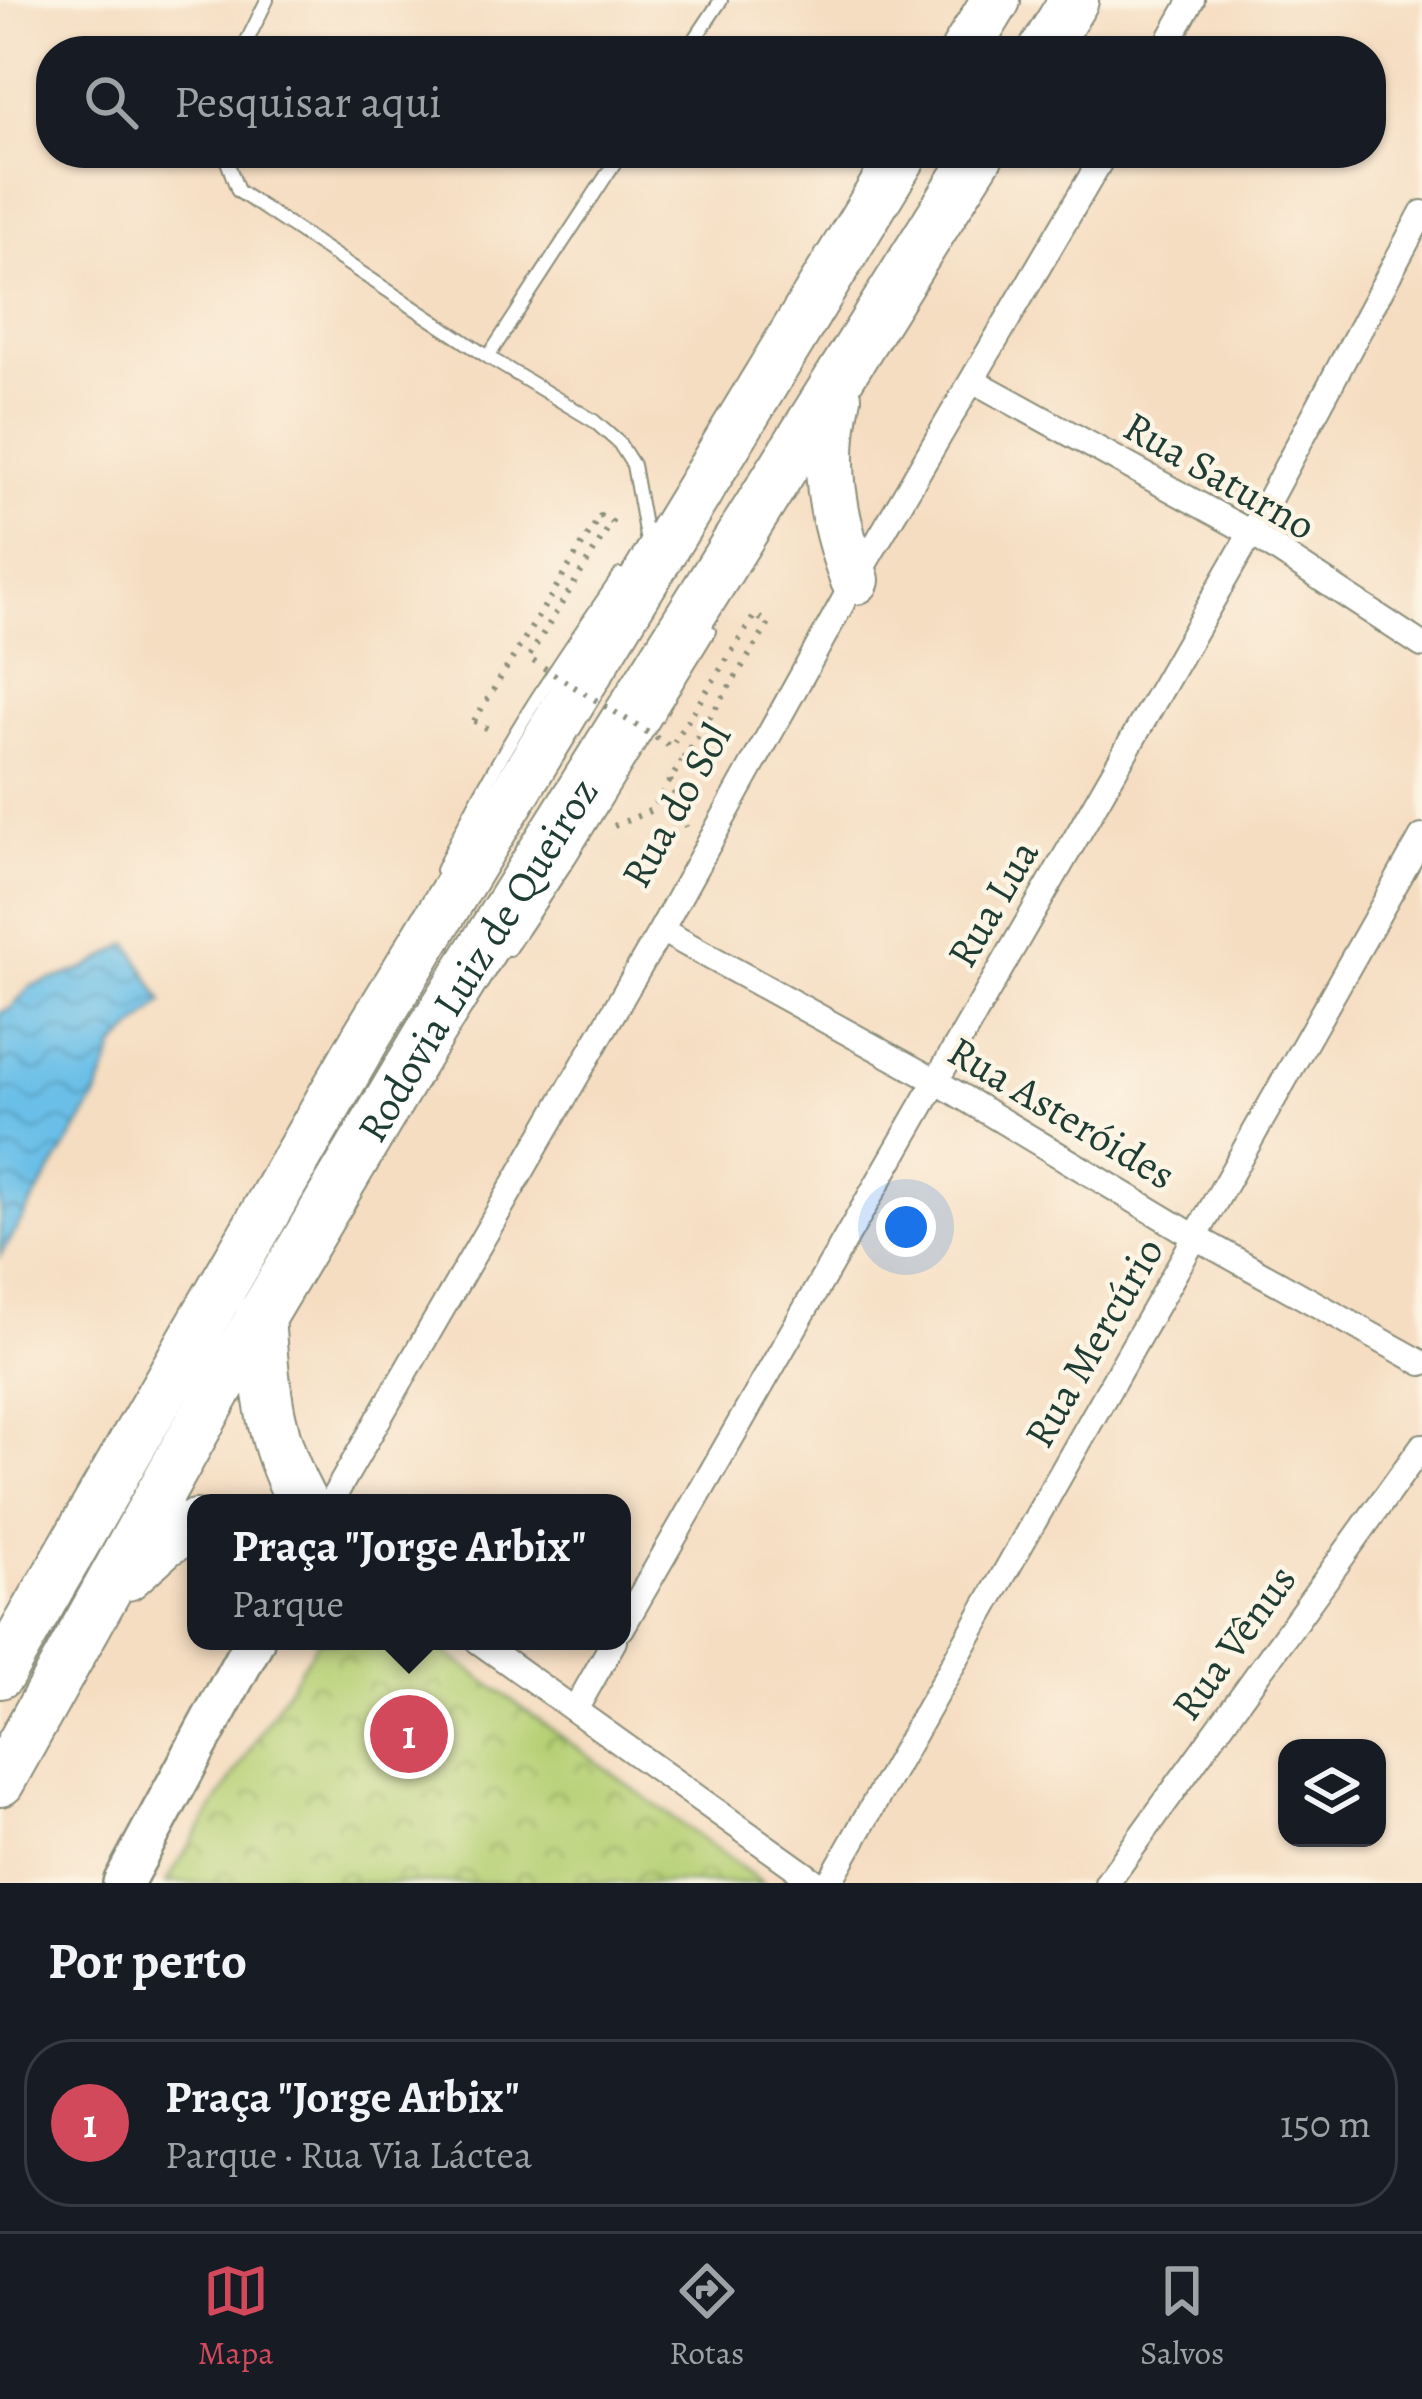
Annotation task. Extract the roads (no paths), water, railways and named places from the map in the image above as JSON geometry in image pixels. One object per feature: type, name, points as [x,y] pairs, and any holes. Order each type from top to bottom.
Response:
[{"type":"highway","points":[[974,36],[996,0]]},
{"type":"highway","points":[[1052,36],[1074,0]]},
{"type":"highway","name":"Rodovia Luiz de Queiroz","points":[[0,1674],[368,1034],[895,168]]},
{"type":"highway","name":"Rodovia Luiz de Queiroz","points":[[0,1782],[260,1316],[430,1032],[752,533],[971,168]]},
{"type":"highway","points":[[842,378],[830,428],[829,480],[837,531],[855,580]]},
{"type":"highway","points":[[260,1316],[272,1431],[298,1494]]},
{"type":"highway","points":[[106,1596],[164,1543],[187,1529]]},
{"type":"main road","points":[[123,1883],[249,1650]]},
{"type":"street","points":[[1172,36],[1192,0]]},
{"type":"street","name":"Rua do Sol","points":[[335,1494],[662,929],[855,580],[1096,168]]},
{"type":"street","name":"Rua Lua","points":[[631,1612],[1251,533],[1422,213]]},
{"type":"street","name":"Rua Saturno","points":[[974,381],[1251,533],[1422,645]]},
{"type":"street","name":"Rua Mercúrio","points":[[829,1883],[1422,837]]},
{"type":"street","name":"Rua Asteróides","points":[[662,929],[934,1080],[1198,1238],[1422,1363]]},
{"type":"street","name":"Rua Vênus","points":[[1107,1883],[1422,1446]]},
{"type":"street","points":[[491,1650],[817,1883]]},
{"type":"street","points":[[575,1710],[609,1650]]},
{"type":"lane","points":[[249,36],[267,0]]},
{"type":"lane","points":[[697,36],[721,0]]},
{"type":"lane","points":[[230,168],[238,191],[594,422],[619,443],[633,465],[646,537]]},
{"type":"lane","points":[[488,357],[611,168]]},
{"type":"lane","points":[[435,886],[470,807],[505,747],[646,537],[700,485]]},
{"type":"lane","points":[[497,963],[559,876],[713,624]]},
{"type":"lane","points":[[368,1034],[416,928]]},
{"type":"lane","points":[[430,1032],[470,994]]},
{"type":"water","points":[[129,943],[163,1002],[115,1047],[96,1098],[0,1256],[0,1012],[10,1009],[31,986],[85,969]]},
{"type":"place","name":"Praça \"Jorge Arbix\"","points":[[409,1734]]}]
